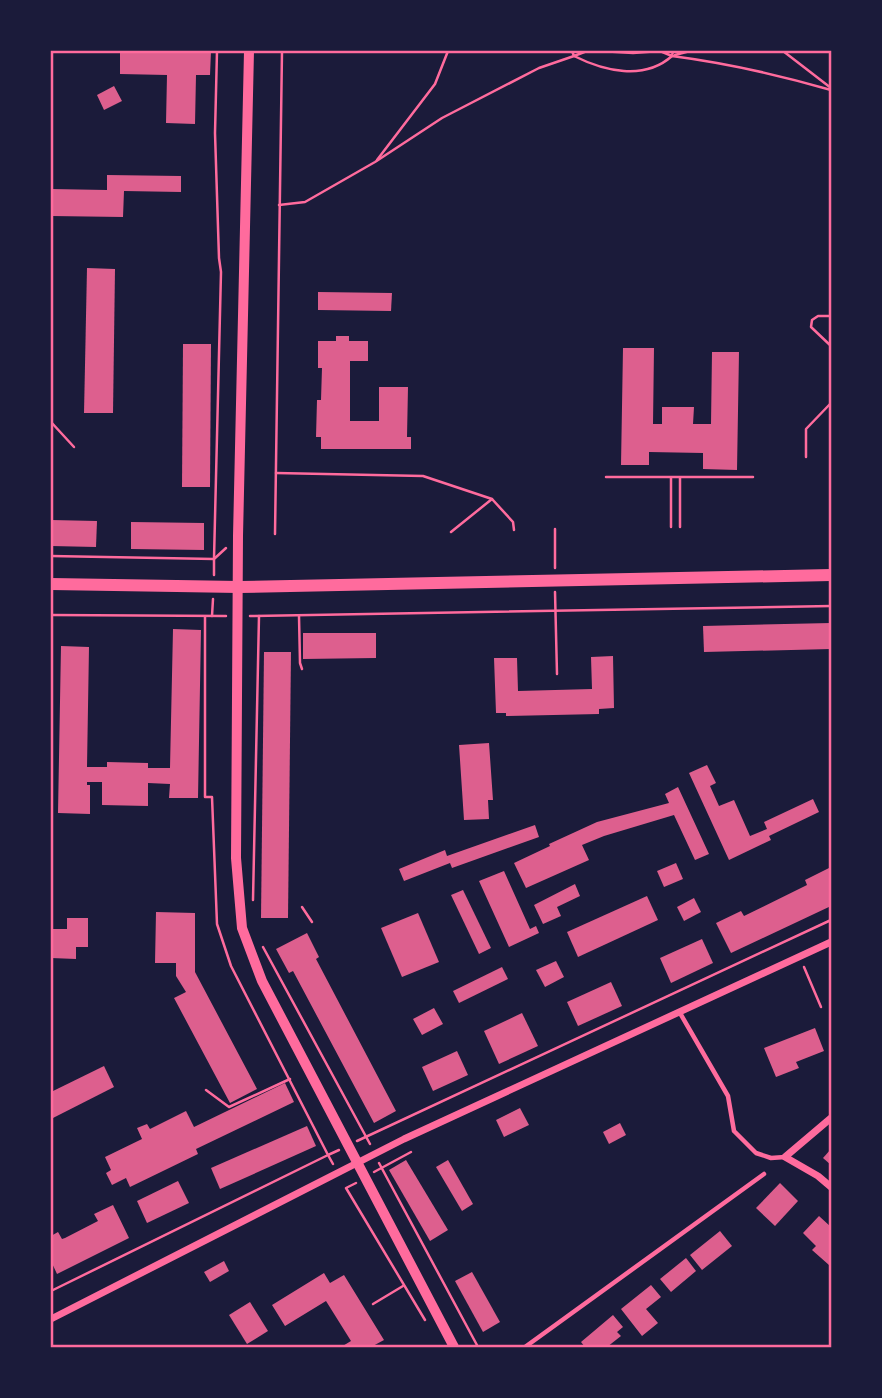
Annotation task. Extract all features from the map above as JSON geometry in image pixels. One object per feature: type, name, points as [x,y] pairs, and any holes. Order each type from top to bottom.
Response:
[{"type":"main road","points":[[51,584],[239,587],[831,575]]},
{"type":"street","points":[[249,51],[236,858],[242,928],[262,981],[454,1347]]},
{"type":"street","points":[[51,1319],[375,1154],[831,942]]},
{"type":"street","points":[[831,1118],[785,1157],[818,1176],[831,1187]]},
{"type":"lane","points":[[680,1012],[728,1096],[734,1131],[756,1153],[771,1158],[785,1157]]},
{"type":"lane","points":[[525,1347],[764,1174]]},
{"type":"path","points":[[51,555],[214,559],[221,272],[215,133],[217,51]]},
{"type":"path","points":[[275,534],[281,51]]},
{"type":"path","points":[[375,162],[435,84],[448,51]]},
{"type":"path","points":[[572,51],[574,56],[598,68],[634,72],[662,65],[672,56],[690,51]]},
{"type":"path","points":[[279,205],[305,202],[375,162],[442,118],[540,68],[587,51]]},
{"type":"path","points":[[600,51],[660,51],[672,56],[730,65],[831,89]]},
{"type":"path","points":[[672,56],[673,51]]},
{"type":"path","points":[[783,51],[831,89]]},
{"type":"path","points":[[831,316],[818,316],[812,320],[811,327],[831,346]]},
{"type":"path","points":[[806,457],[806,429],[831,403]]},
{"type":"path","points":[[51,422],[74,447]]},
{"type":"path","points":[[276,473],[423,476],[492,499],[513,522],[514,530]]},
{"type":"path","points":[[606,477],[753,477]]},
{"type":"path","points":[[671,477],[671,527]]},
{"type":"path","points":[[680,477],[680,527]]},
{"type":"path","points":[[451,532],[492,499]]},
{"type":"path","points":[[555,529],[557,674]]},
{"type":"path","points":[[51,615],[299,616],[831,606]]},
{"type":"path","points":[[253,909],[259,616]]},
{"type":"path","points":[[299,616],[302,669]]},
{"type":"path","points":[[205,617],[205,797],[212,797],[217,924],[231,966],[328,1155]]},
{"type":"path","points":[[302,907],[312,922]]},
{"type":"path","points":[[51,1291],[328,1155],[831,920]]},
{"type":"path","points":[[792,939],[821,1007]]},
{"type":"path","points":[[260,941],[478,1347]]},
{"type":"path","points":[[206,1090],[229,1107],[290,1079]]},
{"type":"path","points":[[373,1304],[404,1285]]},
{"type":"building","points":[[120,51],[211,51],[210,75],[196,75],[195,124],[166,123],[167,75],[120,74]]},
{"type":"building","points":[[114,86],[122,101],[104,110],[97,95]]},
{"type":"building","points":[[107,175],[181,176],[181,192],[124,191],[123,217],[51,216],[51,189],[107,190]]},
{"type":"building","points":[[87,268],[115,269],[113,413],[84,413]]},
{"type":"building","points":[[318,292],[392,293],[391,311],[318,310]]},
{"type":"building","points":[[336,336],[349,336],[349,341],[368,341],[368,361],[350,361],[350,421],[379,421],[379,387],[408,387],[407,437],[411,437],[411,449],[321,449],[321,437],[316,437],[317,400],[321,400],[322,368],[318,368],[318,341],[336,341]]},
{"type":"building","points":[[183,344],[211,344],[210,487],[182,487]]},
{"type":"building","points":[[623,348],[654,348],[653,424],[662,424],[662,407],[694,407],[693,424],[711,424],[712,352],[739,352],[737,470],[703,469],[703,453],[649,452],[649,465],[621,465]]},
{"type":"building","points":[[51,520],[97,521],[96,547],[51,546]]},
{"type":"building","points":[[131,522],[204,523],[204,550],[131,549]]},
{"type":"building","points":[[831,623],[831,649],[704,652],[703,626]]},
{"type":"building","points":[[173,629],[201,630],[198,798],[169,798],[170,784],[148,783],[148,806],[102,805],[102,782],[87,782],[87,785],[90,785],[90,814],[58,813],[61,646],[89,647],[87,767],[107,767],[107,762],[148,763],[148,768],[170,768]]},
{"type":"building","points":[[303,633],[376,633],[376,658],[303,659]]},
{"type":"building","points":[[264,652],[291,652],[288,918],[261,918]]},
{"type":"building","points":[[613,656],[614,708],[599,709],[599,714],[506,716],[506,713],[496,713],[494,658],[517,658],[518,691],[592,689],[591,657]]},
{"type":"building","points":[[489,743],[493,800],[488,800],[489,819],[464,820],[459,745]]},
{"type":"building","points":[[707,765],[716,783],[710,786],[719,806],[734,800],[750,836],[767,829],[764,822],[813,799],[819,812],[769,836],[771,840],[729,860],[689,773]]},
{"type":"building","points":[[678,787],[709,854],[695,860],[674,815],[582,845],[589,860],[526,888],[514,863],[597,822],[669,803],[665,794]]},
{"type":"building","points":[[535,825],[539,837],[452,868],[450,863],[404,881],[399,869],[445,850],[447,856]]},
{"type":"building","points":[[676,863],[683,879],[664,887],[657,871]]},
{"type":"building","points":[[831,867],[831,906],[731,953],[716,923],[741,911],[744,916],[807,885],[805,880]]},
{"type":"building","points":[[504,871],[530,929],[536,926],[539,933],[509,947],[479,881]]},
{"type":"building","points":[[575,884],[580,896],[557,907],[561,916],[543,924],[534,905]]},
{"type":"building","points":[[463,890],[491,948],[479,954],[451,895]]},
{"type":"building","points":[[647,896],[658,920],[578,957],[567,932]]},
{"type":"building","points":[[694,898],[701,912],[684,921],[677,907]]},
{"type":"building","points":[[156,912],[195,913],[195,972],[257,1089],[230,1103],[174,998],[186,992],[176,976],[176,963],[155,963]]},
{"type":"building","points":[[418,913],[439,962],[402,977],[381,928]]},
{"type":"building","points":[[67,918],[88,918],[88,947],[76,947],[76,959],[51,958],[51,929],[67,929]]},
{"type":"building","points":[[307,933],[319,957],[316,959],[396,1111],[374,1123],[293,971],[289,973],[276,949]]},
{"type":"building","points":[[702,939],[713,963],[671,983],[660,958]]},
{"type":"building","points":[[556,961],[564,977],[545,987],[536,970]]},
{"type":"building","points":[[502,967],[508,979],[459,1003],[453,991]]},
{"type":"building","points":[[611,982],[622,1006],[578,1026],[567,1002]]},
{"type":"building","points":[[434,1008],[443,1024],[422,1035],[413,1019]]},
{"type":"building","points":[[522,1013],[538,1046],[499,1064],[484,1031]]},
{"type":"building","points":[[815,1028],[824,1051],[796,1062],[799,1068],[776,1077],[764,1048]]},
{"type":"building","points":[[457,1051],[468,1075],[433,1091],[422,1067]]},
{"type":"building","points":[[104,1066],[114,1087],[51,1119],[51,1092]]},
{"type":"building","points":[[285,1083],[294,1102],[196,1149],[198,1154],[130,1187],[126,1178],[112,1185],[106,1173],[111,1170],[105,1157],[142,1139],[137,1128],[147,1124],[150,1129],[186,1111],[194,1127]]},
{"type":"building","points":[[520,1108],[529,1125],[504,1137],[496,1120]]},
{"type":"building","points":[[620,1123],[626,1135],[609,1144],[603,1132]]},
{"type":"building","points":[[307,1126],[316,1146],[220,1189],[211,1168]]},
{"type":"building","points":[[831,1149],[831,1165],[823,1158]]},
{"type":"building","points":[[406,1160],[448,1230],[430,1241],[389,1170]]},
{"type":"building","points":[[448,1160],[473,1204],[462,1211],[436,1167]]},
{"type":"building","points":[[178,1181],[189,1203],[147,1223],[137,1201]]},
{"type":"building","points":[[780,1183],[798,1201],[775,1226],[756,1208]]},
{"type":"building","points":[[113,1205],[129,1238],[57,1274],[51,1261],[51,1236],[58,1232],[62,1239],[65,1238],[98,1221],[94,1214]]},
{"type":"building","points":[[819,1216],[831,1227],[829,1265],[812,1250],[816,1246],[803,1233]]},
{"type":"building","points":[[720,1231],[732,1246],[702,1270],[690,1255]]},
{"type":"building","points":[[686,1258],[696,1271],[671,1292],[660,1279]]},
{"type":"building","points":[[224,1261],[229,1271],[210,1282],[204,1272]]},
{"type":"building","points":[[472,1272],[500,1322],[483,1332],[455,1281]]},
{"type":"building","points":[[324,1273],[330,1283],[344,1275],[384,1340],[371,1347],[341,1347],[351,1341],[326,1301],[285,1326],[272,1305]]},
{"type":"building","points":[[651,1285],[661,1297],[646,1309],[658,1323],[642,1336],[621,1309]]},
{"type":"building","points":[[250,1302],[268,1331],[247,1344],[229,1315]]},
{"type":"building","points":[[613,1315],[623,1327],[617,1332],[621,1336],[607,1347],[585,1347],[581,1342]]}]
